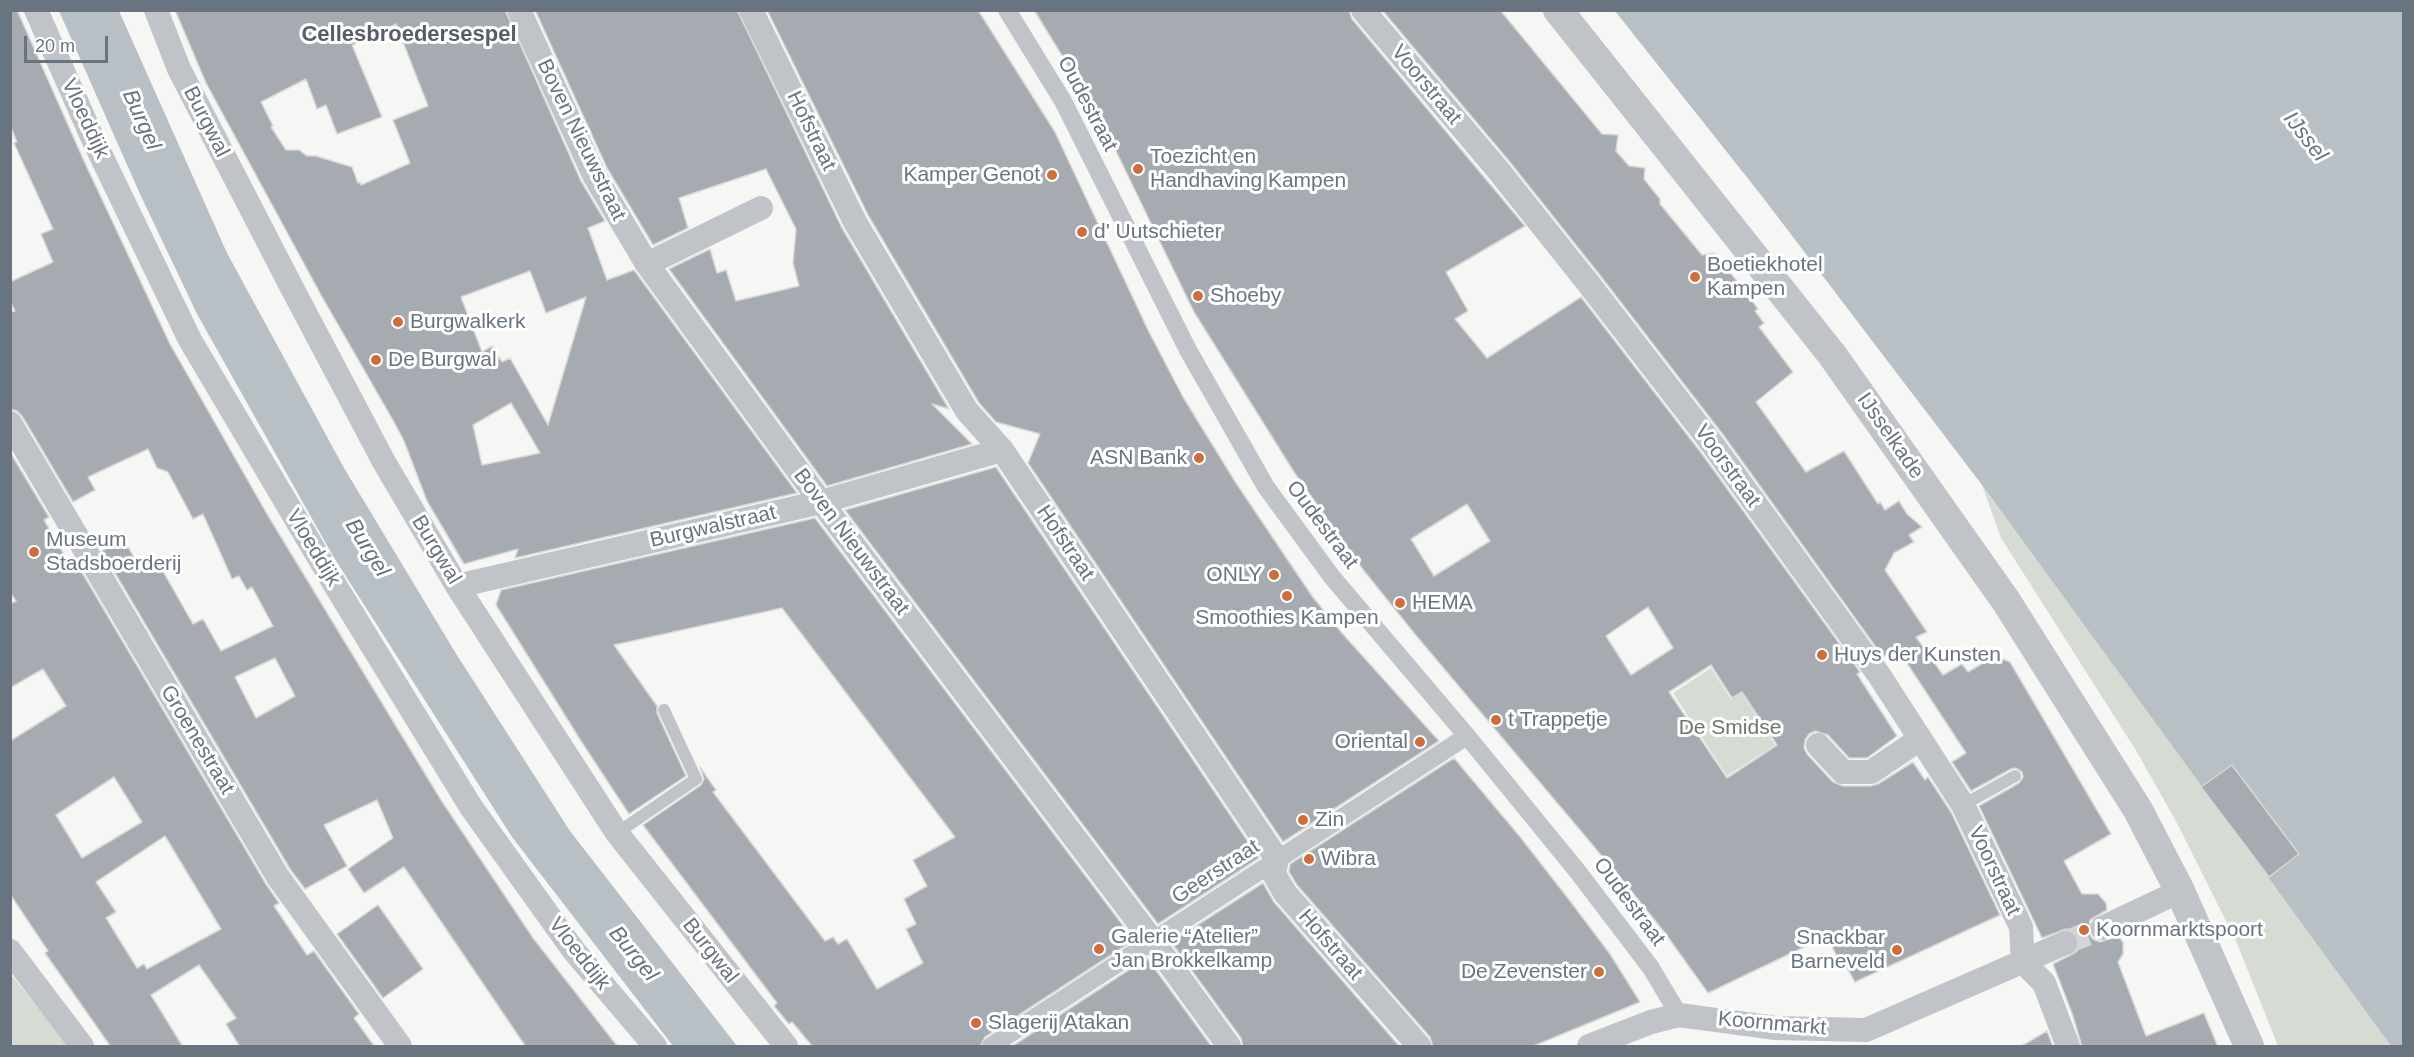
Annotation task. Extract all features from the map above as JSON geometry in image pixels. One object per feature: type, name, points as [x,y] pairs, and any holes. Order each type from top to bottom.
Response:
[{"type":"street","name":"Vloeddijk","points":[[36,10],[93,139],[190,340],[338,590],[471,807],[574,951],[655,1047]]},
{"type":"street","name":"Burgwal","points":[[156,10],[179,69],[291,286],[384,462],[457,586],[617,833],[786,1047]]},
{"type":"street","name":"Boven Nieuwstraat","points":[[519,10],[594,175],[646,264],[820,502],[1152,940],[1228,1047]]},
{"type":"street","name":"Hofstraat","points":[[751,10],[855,222],[967,411],[1002,450],[1277,859],[1274,874],[1286,893],[1419,1047]]},
{"type":"street","name":"Oudestraat","points":[[1007,10],[1063,101],[1188,350],[1266,487],[1332,578],[1467,736],[1578,872],[1651,968],[1679,1015]]},
{"type":"street","name":"Voorstraat","points":[[1363,10],[1498,170],[1713,446],[1879,675],[1963,805],[2021,927],[2023,962]]},
{"type":"street","name":"IJsselkade","points":[[1558,10],[1833,356],[2013,611],[2138,810],[2180,891],[2249,1047]]},
{"type":"street","points":[[646,264],[761,207]]},
{"type":"street","name":"Groenestraat","points":[[10,423],[278,876],[400,1047]]},
{"type":"street","name":"Burgwalstraat","points":[[457,586],[820,502],[1002,450]]},
{"type":"street","name":"Geerstraat","points":[[991,1047],[1467,736]]},
{"type":"street","points":[[1818,745],[1843,772],[1871,772],[1920,739]]},
{"type":"street","points":[[2102,928],[2180,891]]},
{"type":"street","name":"Koornmarkt","points":[[1679,1015],[1868,1038],[2065,943]]},
{"type":"street","points":[[10,951],[82,1047]]},
{"type":"street","points":[[2023,962],[2043,983],[2068,1047]]},
{"type":"street","points":[[1589,1047],[1642,1025],[1679,1015]]},
{"type":"lane","points":[[617,833],[696,778],[664,710]]},
{"type":"lane","points":[[1963,805],[2015,776]]},
{"type":"green space","points":[[1982,485],[2391,1046],[2278,1046],[2236,941],[2178,825],[2137,752],[2001,538]]},
{"type":"green space","name":"De Smidse","points":[[1711,668],[1731,699],[1742,693],[1775,745],[1727,776],[1673,693]]},
{"type":"green space","points":[[10,973],[69,1046],[11,1046]]},
{"type":"water","name":"Burgel","points":[[59,11],[119,11],[227,253],[344,468],[455,652],[570,831],[737,1046],[673,1046],[512,837],[333,556],[197,314],[140,194]]},
{"type":"water","name":"IJssel","points":[[1615,11],[2403,11],[2403,1046],[2391,1046],[1982,485],[1761,195]]},
{"type":"building","points":[[10,10],[17,10],[84,161],[170,344],[267,514],[441,800],[533,938],[618,1047],[526,1047],[404,867],[364,893],[348,869],[393,838],[377,800],[324,825],[347,866],[305,889],[290,869],[102,551],[123,538],[140,568],[156,559],[193,624],[203,619],[221,651],[273,626],[252,587],[247,590],[239,576],[232,579],[203,514],[193,519],[168,472],[157,468],[148,449],[88,477],[95,490],[73,502],[22,416],[10,409],[10,312],[15,311],[10,301],[10,282],[53,262],[41,234],[53,229],[14,143],[17,142],[10,125]],"holes":[[[275,658],[295,696],[256,718],[235,677]]]},
{"type":"building","points":[[175,10],[505,10],[581,181],[605,221],[588,228],[607,280],[634,270],[797,493],[515,558],[518,549],[464,564],[427,501],[404,441],[394,422],[321,295],[206,83]],"holes":[[[396,24],[428,106],[393,120],[410,163],[361,185],[352,167],[316,156],[307,156],[299,150],[286,150],[271,127],[273,126],[261,102],[306,79],[317,109],[326,105],[337,134],[382,117],[352,45]],[[530,271],[546,313],[586,297],[548,425],[510,358],[502,362],[492,346],[482,352],[461,297]],[[511,403],[540,453],[482,465],[473,425]]]},
{"type":"building","points":[[535,10],[737,10],[842,228],[949,409],[932,404],[972,444],[827,486],[669,269],[710,249],[717,273],[726,270],[736,301],[799,286],[793,263],[796,229],[766,169],[679,198],[688,228],[653,245],[607,168]]},
{"type":"building","points":[[767,10],[978,10],[1055,132],[1148,330],[1183,397],[1236,483],[1312,596],[1341,632],[1439,741],[1283,842],[1028,463],[1040,434],[996,422],[979,403],[868,215]]},
{"type":"building","points":[[1034,10],[1349,10],[1352,19],[1525,226],[1446,272],[1468,311],[1455,319],[1487,358],[1581,297],[1702,454],[1860,672],[1857,674],[1897,736],[1867,758],[1849,758],[1828,735],[1815,731],[1805,740],[1804,748],[1807,754],[1833,782],[1843,786],[1878,784],[1913,762],[1925,780],[1928,777],[1951,812],[2000,915],[1855,982],[1844,963],[1840,963],[1827,936],[1708,993],[1665,933],[1628,887],[1361,567],[1294,472],[1194,312],[1099,116]],"holes":[[[1467,504],[1490,541],[1434,576],[1411,539]],[[1648,607],[1673,648],[1631,675],[1606,636]],[[1711,665],[1732,698],[1742,692],[1777,745],[1727,778],[1669,692]]]},
{"type":"building","points":[[1382,10],[1500,10],[1602,134],[1618,135],[1616,151],[1629,166],[1645,168],[1644,179],[1660,199],[1660,204],[1702,255],[1714,253],[1745,291],[1758,309],[1755,311],[1764,323],[1759,327],[1793,372],[1756,402],[1806,472],[1844,451],[1878,504],[1880,502],[1885,510],[1899,501],[1907,514],[1922,527],[1909,535],[1914,542],[1894,553],[1885,570],[1927,632],[1916,637],[1943,675],[1962,664],[1968,672],[1995,656],[2010,662],[2111,834],[2064,861],[2082,894],[2098,894],[2106,903],[2107,910],[2090,920],[2089,934],[2100,942],[2118,936],[2123,942],[2123,954],[2118,962],[2146,1036],[2204,1013],[2218,1047],[2082,1047],[2053,964],[2076,952],[2079,945],[2078,938],[2073,931],[2066,929],[2042,938],[1979,806],[2019,783],[2023,777],[2022,772],[2016,768],[2011,769],[1971,791],[1952,762],[1966,753],[1897,648],[1883,657],[1724,436],[1599,274],[1509,161]]},
{"type":"building","points":[[10,452],[49,517],[44,520],[75,573],[80,569],[279,903],[274,906],[307,955],[314,951],[359,1014],[354,1018],[375,1047],[240,1047],[226,1024],[236,1018],[199,965],[151,995],[183,1047],[111,1047],[45,953],[48,951],[10,894],[10,741],[66,706],[43,669],[10,688],[10,604],[16,601],[10,592]],"holes":[[[114,777],[142,822],[82,858],[56,815]],[[165,836],[221,929],[147,969],[144,964],[137,968],[106,918],[116,912],[96,882]]]},
{"type":"building","points":[[996,467],[1259,858],[1158,924],[845,510]]},
{"type":"building","points":[[815,518],[1134,940],[985,1037],[980,1047],[813,1047],[792,1022],[789,1024],[774,1006],[777,1003],[643,825],[701,785],[704,779],[700,767],[716,790],[713,792],[825,941],[833,937],[838,944],[847,939],[877,989],[923,963],[906,929],[916,924],[904,899],[927,886],[913,860],[955,837],[782,608],[614,645],[657,706],[657,713],[686,776],[629,814],[496,605],[501,590]]},
{"type":"building","points":[[1454,758],[1570,901],[1610,954],[1640,1002],[1531,1047],[1433,1047],[1430,1037],[1297,885],[1289,872],[1290,864]]},
{"type":"building","points":[[2232,765],[2299,854],[2269,877],[2201,787]]},
{"type":"building","points":[[1263,883],[1274,902],[1400,1047],[1243,1047],[1241,1038],[1171,942]]},
{"type":"building","points":[[378,905],[423,969],[383,998],[337,934]]},
{"type":"building","points":[[1147,958],[1212,1047],[1011,1047]]},
{"type":"building","points":[[2047,1031],[2053,1047],[2020,1047]]},
{"type":"tunnel","points":[[2065,943],[2102,928]]},
{"type":"place","name":"Toezicht en Handhaving Kampen","points":[[1138,169]]},
{"type":"place","name":"Kamper Genot","points":[[1052,175]]},
{"type":"place","name":"d' Uutschieter","points":[[1082,232]]},
{"type":"place","name":"Boetiekhotel Kampen","points":[[1695,277]]},
{"type":"place","name":"Shoeby","points":[[1198,296]]},
{"type":"place","name":"Burgwalkerk","points":[[398,322]]},
{"type":"place","name":"De Burgwal","points":[[376,360]]},
{"type":"place","name":"ASN Bank","points":[[1199,458]]},
{"type":"place","name":"Museum Stadsboerderij","points":[[34,552]]},
{"type":"place","name":"ONLY","points":[[1274,575]]},
{"type":"place","name":"Smoothies Kampen","points":[[1287,596]]},
{"type":"place","name":"HEMA","points":[[1400,603]]},
{"type":"place","name":"Huys der Kunsten","points":[[1822,655]]},
{"type":"place","name":"t Trappetje","points":[[1496,720]]},
{"type":"place","name":"Oriental","points":[[1420,742]]},
{"type":"place","name":"Zin","points":[[1303,820]]},
{"type":"place","name":"Wibra","points":[[1309,859]]},
{"type":"place","name":"Koornmarktspoort","points":[[2084,930]]},
{"type":"place","name":"Galerie “Atelier” Jan Brokkelkamp","points":[[1099,949]]},
{"type":"place","name":"Snackbar Barneveld","points":[[1897,950]]},
{"type":"place","name":"De Zevenster","points":[[1599,972]]},
{"type":"place","name":"Slagerij Atakan","points":[[976,1023]]},
{"type":"district","name":"Cellesbroedersespel","points":[[409,35]]}]
